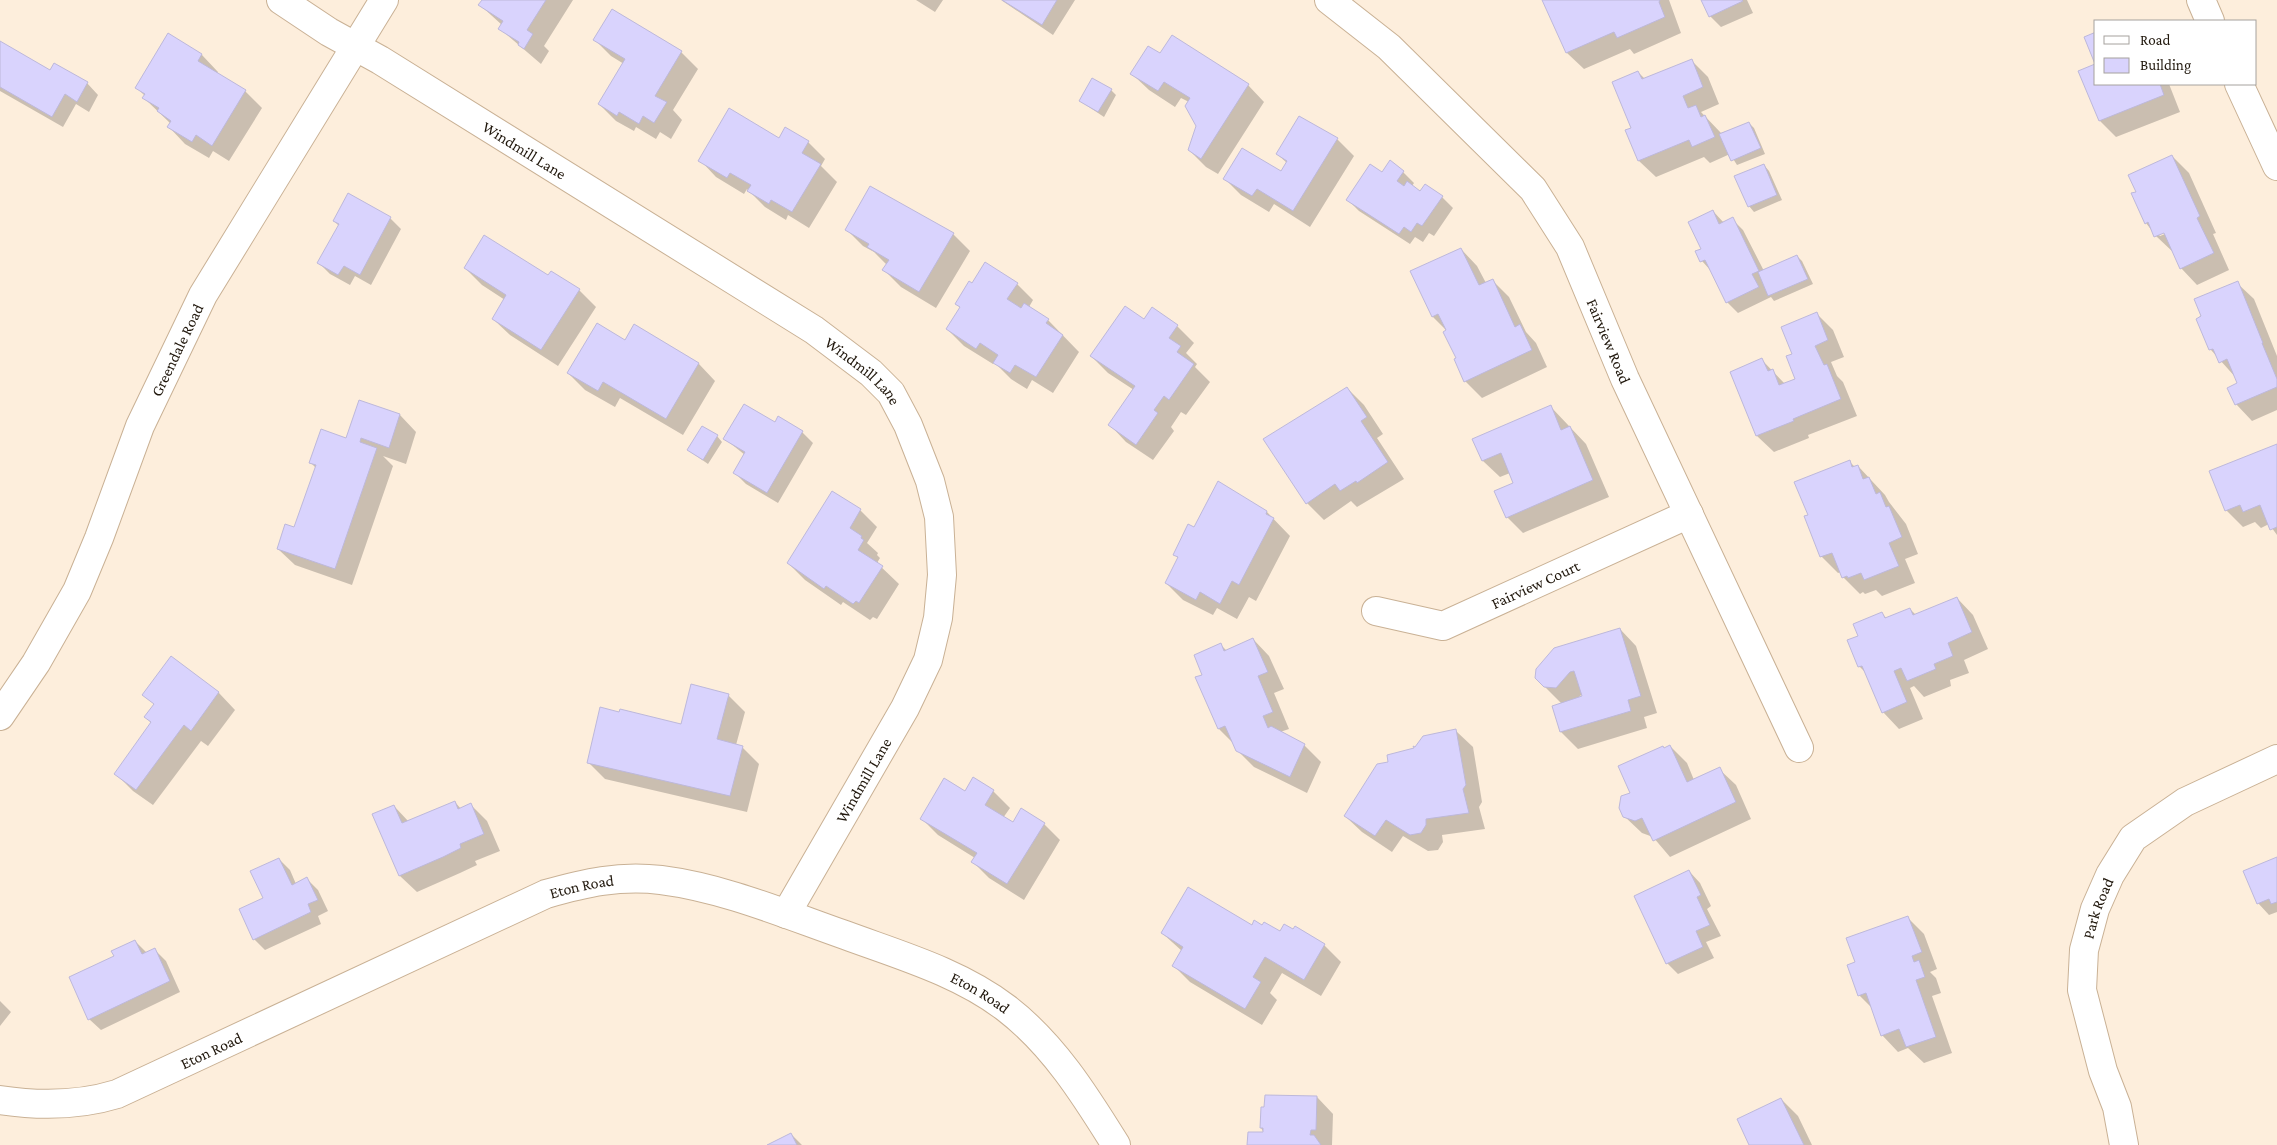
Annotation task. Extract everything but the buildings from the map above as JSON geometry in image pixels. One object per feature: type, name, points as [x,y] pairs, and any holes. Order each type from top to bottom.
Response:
[{"type":"street","name":"Windmill Lane","points":[[281,0],[814,330],[872,373],[891,393],[908,425],[930,481],[939,517],[942,575],[938,618],[928,660],[905,708],[786,914]]},
{"type":"street","name":"Greendale Road","points":[[0,716],[36,663],[77,591],[100,538],[140,426],[204,295],[384,0]]},
{"type":"street","name":"Fairview Road","points":[[1329,0],[1389,47],[1532,189],[1570,247],[1625,379],[1800,748]]},
{"type":"street","points":[[2201,0],[2210,20]]},
{"type":"street","points":[[2239,85],[2277,166]]},
{"type":"street","name":"Fairview Court","points":[[1376,611],[1443,626],[1689,514]]},
{"type":"street","name":"Park Road","points":[[2124,1145],[2117,1107],[2104,1071],[2082,990],[2084,950],[2095,908],[2110,875],[2132,838],[2185,802],[2277,759]]},
{"type":"street","name":"Eton Road","points":[[0,1100],[60,1105],[92,1102],[117,1094],[546,894],[596,880],[660,880],[710,890],[786,914],[959,979],[1005,1007],[1036,1034],[1083,1092],[1116,1145]]}]
